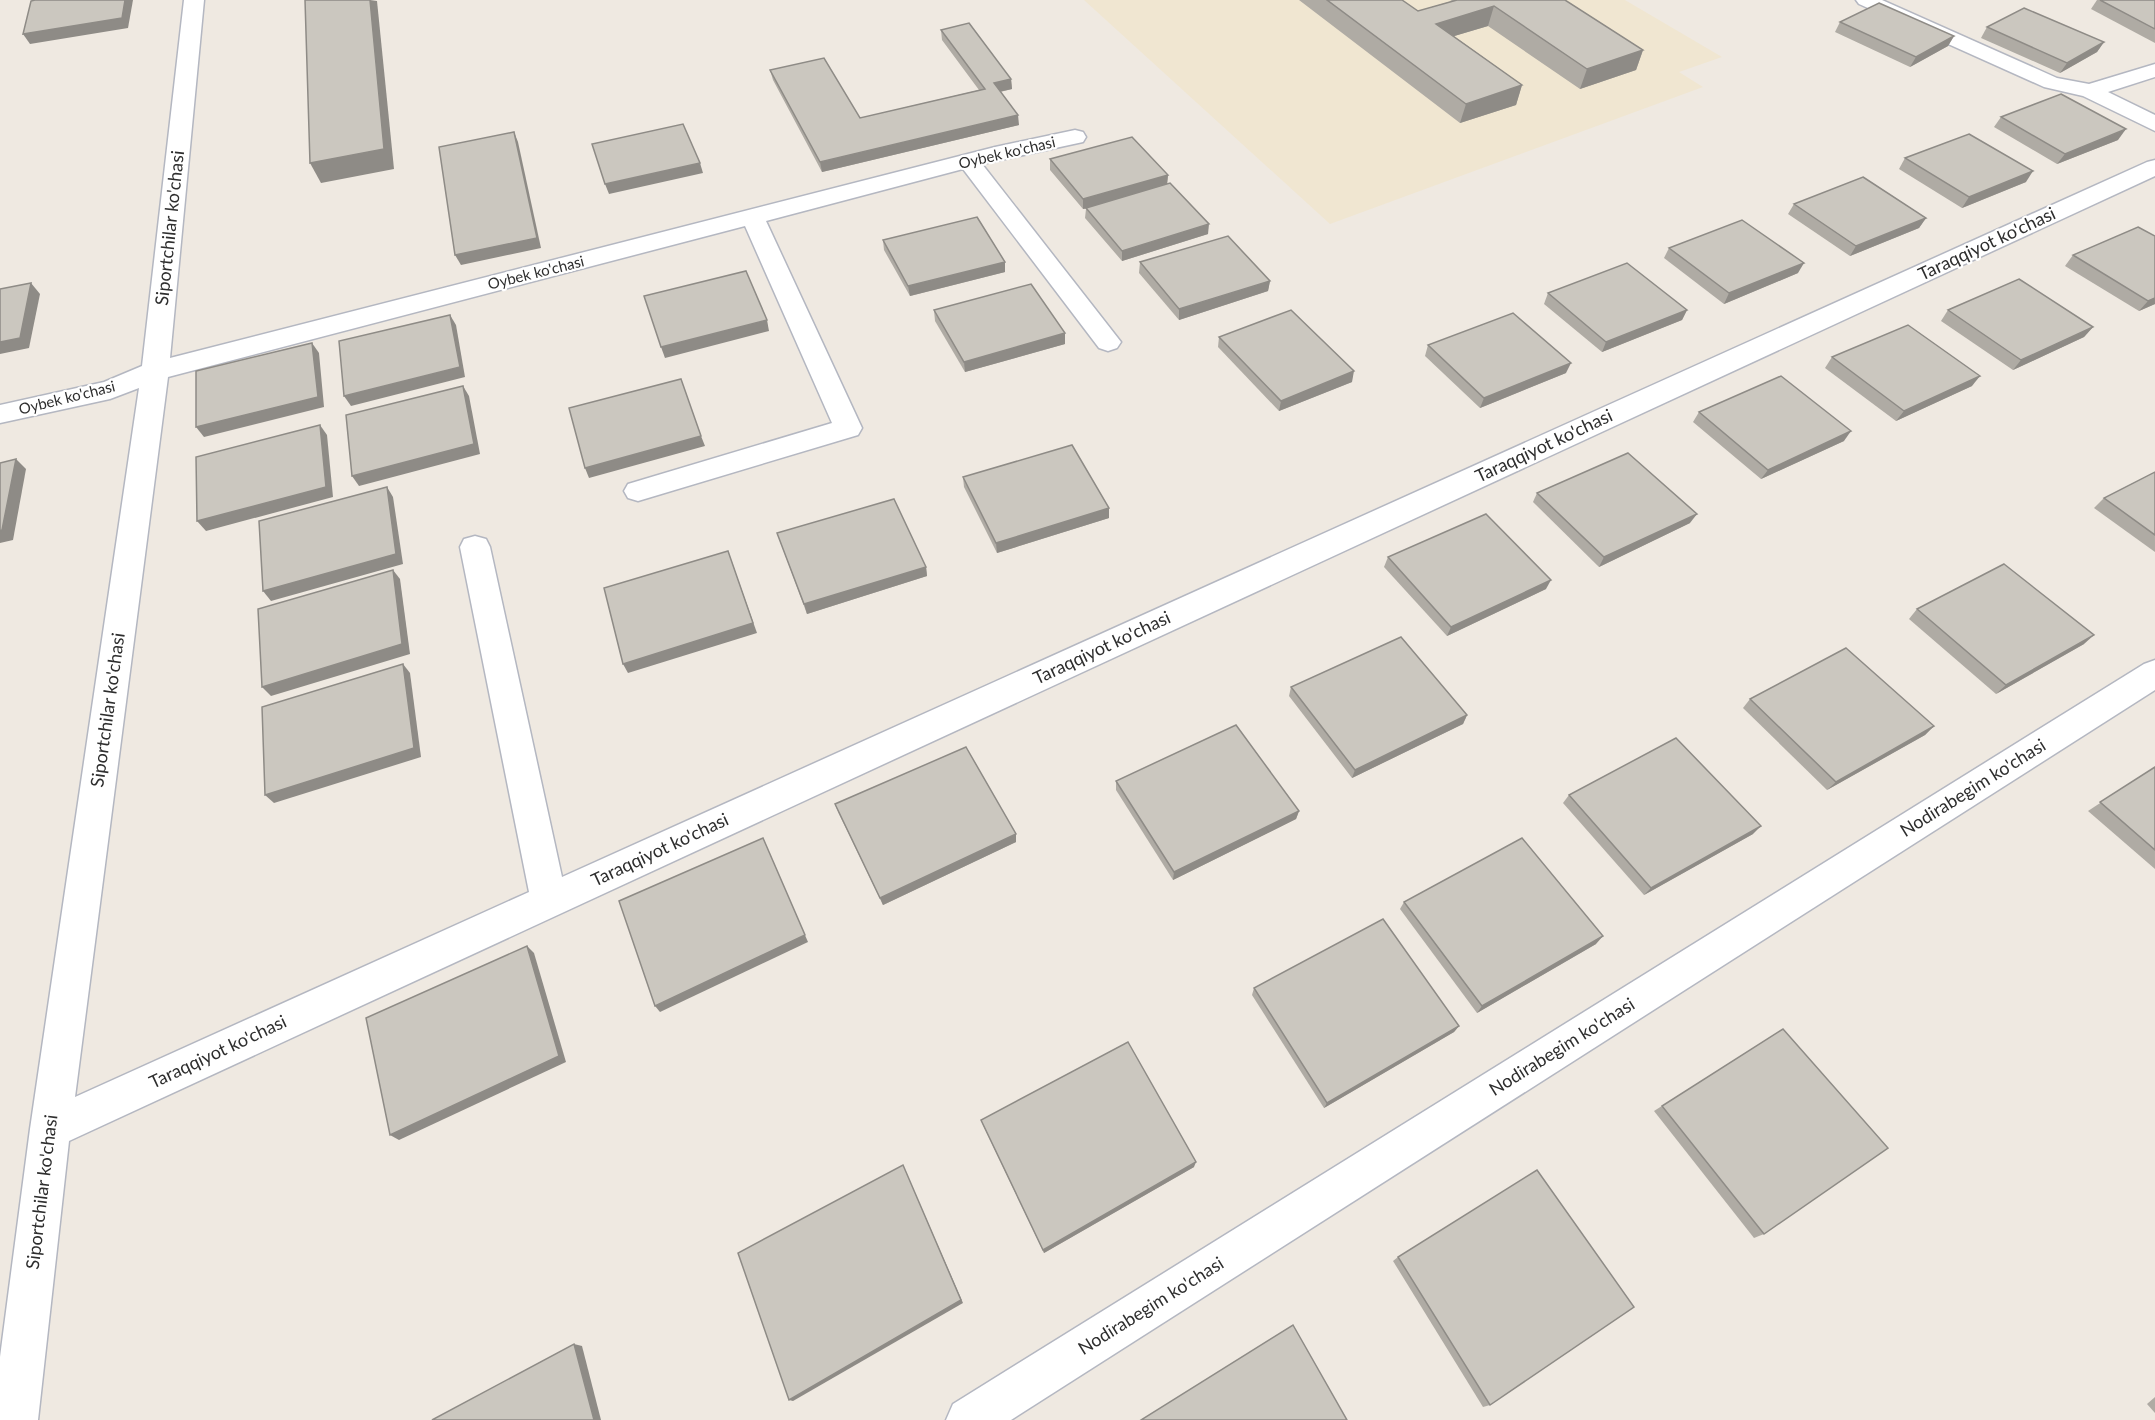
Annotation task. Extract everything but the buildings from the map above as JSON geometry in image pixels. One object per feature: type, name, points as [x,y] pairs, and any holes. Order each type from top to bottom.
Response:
[{"type":"street","name":"Siportchilar ko'chasi","points":[[15,1420],[14,1304],[50,1129],[155,371],[194,0]]},
{"type":"street","points":[[1866,0],[2051,83],[2090,91],[2155,124]]},
{"type":"street","points":[[2090,91],[2155,70]]},
{"type":"street","name":"Oybek ko'chasi","points":[[0,414],[110,390],[155,371],[968,161],[1075,137]]},
{"type":"street","points":[[968,161],[1108,342]]},
{"type":"street","name":"Taraqqiyot ko'chasi","points":[[50,1129],[2155,167]]},
{"type":"street","points":[[638,491],[848,428],[753,217]]},
{"type":"street","points":[[475,547],[549,901]]},
{"type":"street","name":"Nodirabegim ko'chasi","points":[[969,1420],[2155,673]]},
{"type":"shaded area","points":[[1084,0],[1625,0],[1722,57],[1679,72],[1703,87],[1330,224]]}]
